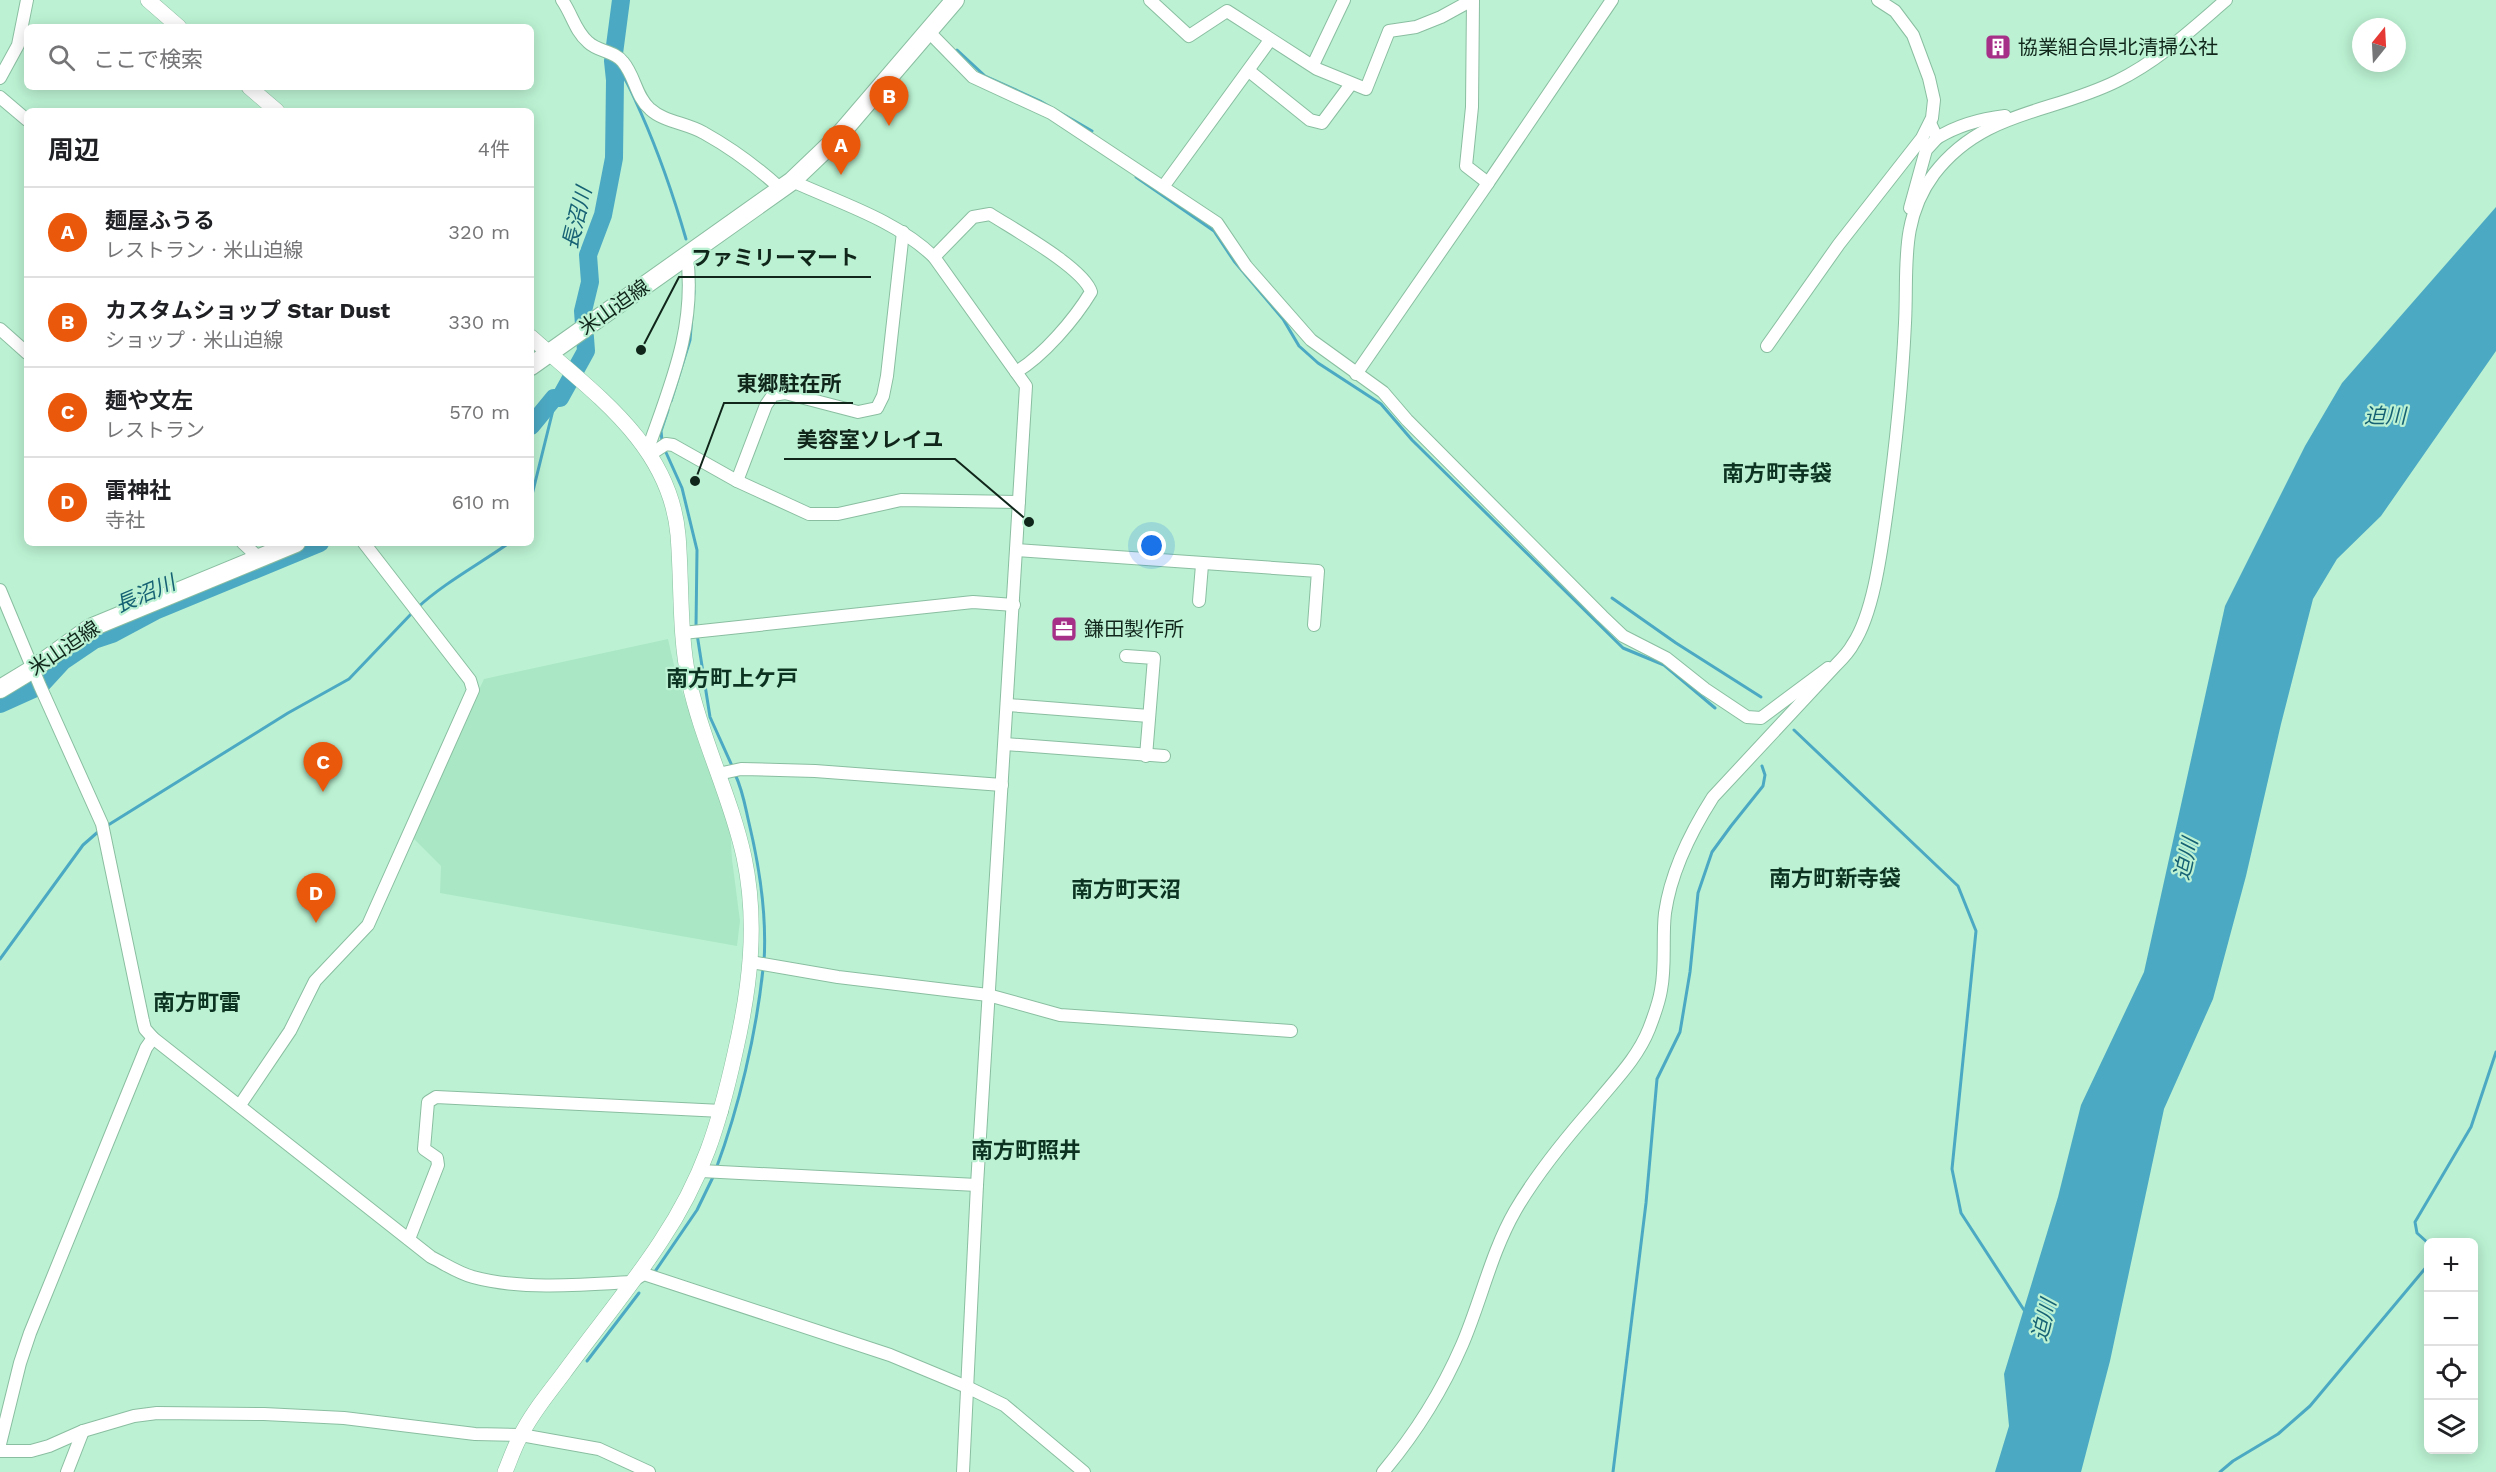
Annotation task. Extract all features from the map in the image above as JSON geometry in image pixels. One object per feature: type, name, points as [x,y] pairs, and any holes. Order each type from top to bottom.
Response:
[{"type":"main road","name":"米山迫線","points":[[534,364],[787,185],[835,140],[955,0]]},
{"type":"main road","name":"米山迫線","points":[[0,689],[33,669],[90,628],[289,546]]},
{"type":"street","points":[[0,78],[18,45],[27,0]]},
{"type":"street","points":[[148,0],[176,24]]},
{"type":"street","points":[[562,0],[576,27],[588,42],[597,49],[614,55],[630,70],[640,97],[650,110],[705,133],[765,175],[903,232],[916,240],[934,257],[1026,386],[1008,705],[988,995],[963,1472]]},
{"type":"street","points":[[1150,0],[1189,36],[1227,11],[1312,65],[1366,89],[1389,31],[1416,27],[1442,17],[1472,0],[1472,107],[1466,166],[1488,183]]},
{"type":"street","points":[[1312,65],[1344,0]]},
{"type":"street","points":[[1356,374],[1612,0]]},
{"type":"street","points":[[1767,346],[1839,244],[1922,138],[1932,118],[1934,100],[1932,89],[1913,35],[1895,11],[1878,0]]},
{"type":"street","points":[[1907,236],[1922,195],[1944,162],[1959,147],[1987,128],[2018,115],[2083,96],[2151,63],[2226,0]]},
{"type":"street","points":[[930,29],[973,77],[1051,113],[1217,223],[1246,266],[1296,325],[1311,340],[1389,399],[1481,496],[1623,636],[1666,658],[1705,689],[1747,717],[1761,717],[1823,670],[1836,665]]},
{"type":"street","points":[[1163,188],[1270,40]]},
{"type":"street","points":[[1249,71],[1310,120],[1322,123],[1351,84]]},
{"type":"street","points":[[252,90],[274,108]]},
{"type":"street","points":[[0,97],[24,117]]},
{"type":"street","points":[[1383,1472],[1420,1422],[1441,1388],[1462,1344],[1497,1248],[1515,1211],[1557,1149],[1628,1066],[1647,1034],[1661,992],[1668,896],[1685,846],[1697,822],[1713,797],[1836,665],[1857,637],[1878,570],[1898,422],[1905,322],[1907,236],[1916,182],[1926,150],[1937,138],[1954,128],[1978,120],[2018,115]]},
{"type":"street","points":[[1930,123],[1937,138]]},
{"type":"street","points":[[934,257],[973,217],[990,214],[1071,267],[1089,284],[1091,292],[1083,305],[1030,364],[1016,372]]},
{"type":"street","points":[[737,481],[766,405],[773,395],[785,393],[858,412],[872,410],[881,402],[887,376],[903,232]]},
{"type":"street","points":[[505,1472],[521,1435],[540,1405],[710,1171],[745,1006],[759,963],[744,858],[728,771],[690,688],[693,632],[675,513],[656,448],[684,344],[689,307],[687,256]]},
{"type":"street","points":[[0,329],[24,349]]},
{"type":"street","points":[[534,340],[656,448],[689,453],[737,481],[809,514],[838,514],[901,500],[1019,502]]},
{"type":"street","points":[[246,546],[259,558]]},
{"type":"street","points":[[240,1105],[290,1031],[315,981],[368,925],[473,690],[470,680],[366,546]]},
{"type":"street","points":[[1016,550],[1318,571],[1314,625]]},
{"type":"street","points":[[1199,601],[1202,564]]},
{"type":"street","points":[[0,590],[103,828],[142,1021],[145,1029],[153,1038],[431,1257],[453,1269],[474,1277],[518,1284],[631,1282],[644,1274],[890,1355],[967,1387],[1004,1406],[1084,1472]]},
{"type":"street","points":[[693,632],[973,602],[1014,605]]},
{"type":"street","points":[[1126,656],[1154,658],[1146,756]]},
{"type":"street","points":[[1008,705],[1149,716]]},
{"type":"street","points":[[1005,744],[1164,756]]},
{"type":"street","points":[[728,771],[815,771],[1002,785]]},
{"type":"street","points":[[759,963],[924,989],[988,995],[1060,1015],[1291,1031]]},
{"type":"street","points":[[0,1444],[20,1363],[30,1333],[146,1048],[153,1038]]},
{"type":"street","points":[[409,1239],[438,1165],[437,1158],[424,1149],[428,1102],[436,1097],[722,1112]]},
{"type":"street","points":[[710,1171],[977,1185]]},
{"type":"street","points":[[0,1451],[31,1451],[50,1446],[83,1431],[134,1416],[157,1413],[264,1414],[344,1418],[475,1434],[521,1435],[599,1449],[649,1472]]},
{"type":"street","points":[[67,1472],[83,1431]]},
{"type":"shaded area","points":[[668,639],[676,674],[730,827],[740,921],[737,946],[440,893],[441,866],[413,838],[430,795],[484,679]]},
{"type":"water","name":"迫川","points":[[2496,207],[2496,351],[2381,516],[2337,559],[2313,599],[2246,876],[2213,999],[2164,1109],[2110,1361],[2081,1472],[1995,1472],[2009,1426],[2004,1374],[2058,1197],[2081,1105],[2144,972],[2225,606],[2305,446],[2342,383]]},
{"type":"waterway","name":"長沼川","points":[[534,422],[554,398],[560,398],[586,351],[583,311],[590,282],[588,255],[603,215],[614,158],[615,80],[613,61],[621,0]]},
{"type":"waterway","points":[[957,50],[985,76],[1040,101],[1092,131]]},
{"type":"waterway","points":[[613,61],[629,86],[648,129],[666,175],[686,239]]},
{"type":"waterway","points":[[1136,177],[1214,231],[1234,261],[1283,319],[1299,346],[1318,363],[1381,404],[1412,440],[1623,648],[1664,665],[1715,708]]},
{"type":"waterway","points":[[671,401],[690,340],[694,291]]},
{"type":"waterway","points":[[534,487],[553,410],[560,398]]},
{"type":"waterway","points":[[662,441],[661,431],[668,410]]},
{"type":"waterway","points":[[664,448],[682,488],[697,550],[696,627]]},
{"type":"waterway","name":"長沼川","points":[[0,704],[40,686],[63,661],[94,640],[112,634],[155,611],[313,546]]},
{"type":"waterway","points":[[417,608],[450,582],[504,546]]},
{"type":"waterway","points":[[1612,598],[1676,643],[1761,697]]},
{"type":"waterway","points":[[105,827],[288,713],[349,679],[412,613]]},
{"type":"waterway","points":[[697,634],[710,717],[733,768]]},
{"type":"waterway","points":[[1794,730],[1958,886],[1976,931],[1952,1169],[1961,1213],[2024,1310]]},
{"type":"waterway","points":[[1613,1472],[1646,1203],[1657,1079],[1680,1032],[1690,972],[1698,893],[1712,852],[1763,786],[1765,775],[1762,766]]},
{"type":"waterway","points":[[735,774],[744,798],[759,875],[763,909],[764,962]]},
{"type":"waterway","points":[[0,959],[83,845],[99,831]]},
{"type":"waterway","points":[[716,1169],[732,1121],[745,1070],[756,1019],[763,969]]},
{"type":"waterway","points":[[2424,1239],[2417,1233],[2415,1222],[2471,1127],[2496,1052]]},
{"type":"waterway","points":[[654,1273],[697,1210],[714,1175]]},
{"type":"waterway","points":[[2220,1472],[2233,1461],[2278,1434],[2310,1406],[2424,1270]]},
{"type":"waterway","points":[[587,1361],[639,1293]]},
{"type":"place","name":"協業組合県北清掃公社","points":[[1998,47]]},
{"type":"place","name":"カスタムショップ Star Dust","points":[[889,126]]},
{"type":"place","name":"麺屋ふうる","points":[[841,175]]},
{"type":"place","name":"ファミリーマート","points":[[641,350]]},
{"type":"place","name":"東郷駐在所","points":[[695,481]]},
{"type":"place","name":"美容室ソレイユ","points":[[1029,522]]},
{"type":"place","name":"鎌田製作所","points":[[1064,629]]},
{"type":"place","name":"麺や文左","points":[[323,792]]},
{"type":"place","name":"雷神社","points":[[316,923]]},
{"type":"district","name":"南方町寺袋","points":[[1777,473]]},
{"type":"district","name":"南方町上ケ戸","points":[[732,678]]},
{"type":"district","name":"南方町新寺袋","points":[[1835,878]]},
{"type":"district","name":"南方町天沼","points":[[1126,889]]},
{"type":"district","name":"南方町雷","points":[[197,1002]]},
{"type":"district","name":"南方町照井","points":[[1026,1150]]}]
